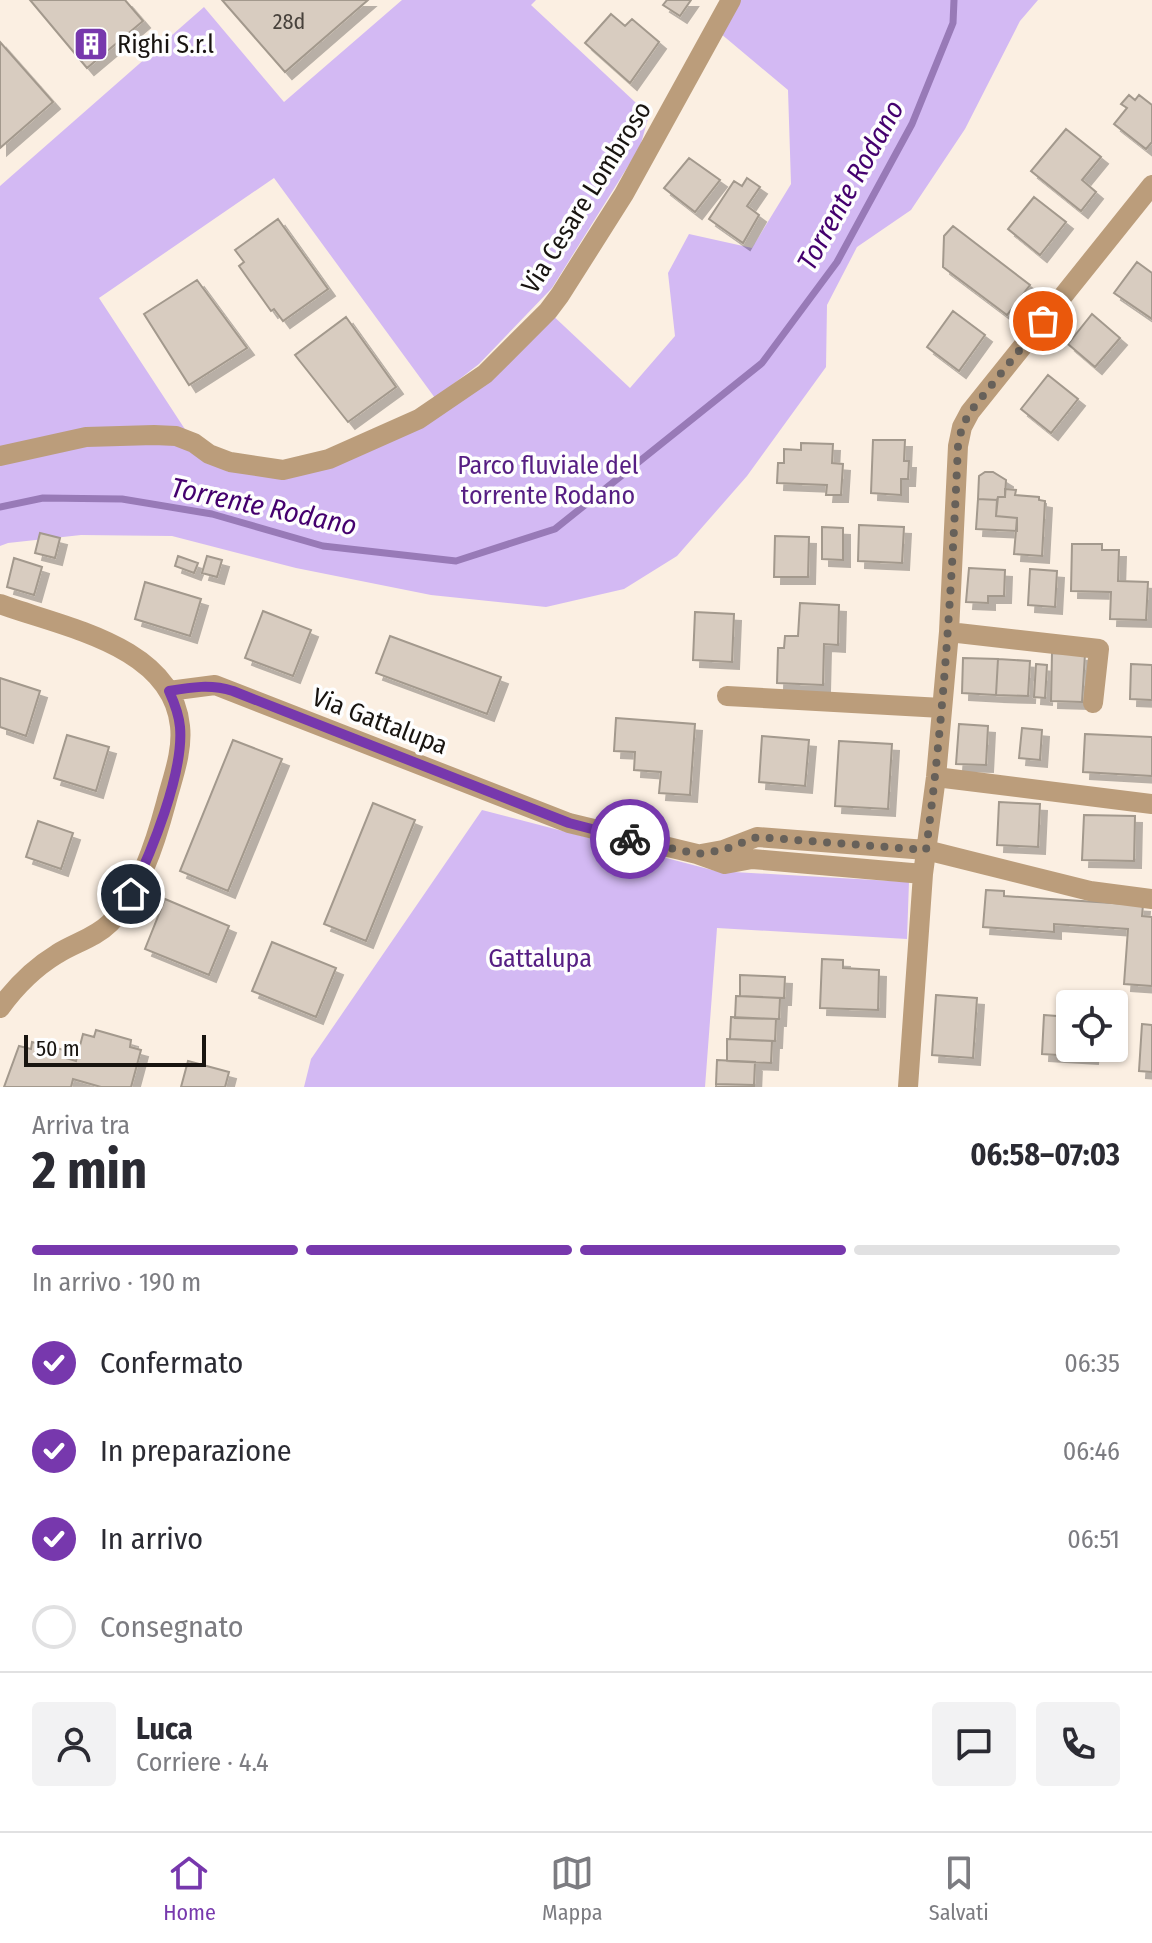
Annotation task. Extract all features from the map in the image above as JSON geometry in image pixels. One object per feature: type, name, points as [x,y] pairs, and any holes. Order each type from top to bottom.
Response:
[{"type":"street","name":"Via Cesare Lombroso","points":[[0,456],[86,437],[176,436],[230,462],[283,470],[329,459],[419,419],[485,374],[560,295],[624,194],[731,0]]},
{"type":"street","points":[[908,1087],[923,874],[936,777],[949,632],[958,446],[962,427],[970,412],[1152,185]]},
{"type":"street","points":[[0,604],[104,640],[134,655],[169,691],[180,726],[179,753],[161,822],[131,894],[120,912],[106,927],[38,967],[17,986],[0,1008]]},
{"type":"street","points":[[949,632],[1099,649],[1093,703]]},
{"type":"street","name":"Via Gattalupa","points":[[169,691],[215,685],[569,823],[697,854],[725,864],[752,859],[923,874]]},
{"type":"street","points":[[727,696],[942,708]]},
{"type":"street","points":[[936,777],[1152,804]]},
{"type":"street","points":[[697,854],[723,850],[757,837],[926,850],[1090,891],[1152,899]]},
{"type":"green space","name":"Parco fluviale del torrente Rodano","points":[[402,0],[536,0],[531,5],[649,115],[640,147],[552,288],[479,364],[435,398],[274,178],[99,298],[194,443],[283,470],[419,419],[548,311],[630,388],[675,336],[668,273],[689,234],[752,248],[791,184],[788,90],[714,28],[730,0],[1038,0],[1020,21],[965,129],[911,210],[857,247],[827,305],[826,367],[747,476],[677,556],[624,589],[546,607],[431,595],[296,568],[172,536],[81,535],[0,546],[0,186],[204,7],[284,102]]},
{"type":"green space","name":"Gattalupa","points":[[482,810],[716,871],[909,882],[907,939],[717,928],[705,1087],[304,1087],[311,1059]]},
{"type":"building","name":"Righi S.r.l","points":[[30,0],[125,0],[143,21],[87,68]]},
{"type":"building","points":[[222,0],[368,0],[285,72]]},
{"type":"building","points":[[667,0],[691,0],[680,16],[663,5]]},
{"type":"building","points":[[611,14],[625,26],[632,19],[659,42],[630,83],[585,43]]},
{"type":"building","points":[[0,42],[53,102],[0,148]]},
{"type":"building","points":[[1129,95],[1135,100],[1139,95],[1152,105],[1152,142],[1146,149],[1114,124],[1127,108],[1121,104]]},
{"type":"building","points":[[1066,129],[1101,157],[1082,180],[1096,192],[1081,211],[1031,171]]},
{"type":"building","points":[[689,158],[720,180],[695,212],[664,188]]},
{"type":"building","points":[[747,178],[760,187],[747,206],[759,215],[743,243],[709,219],[734,181],[742,186]]},
{"type":"building","points":[[1034,197],[1066,222],[1040,255],[1008,229]]},
{"type":"building","points":[[278,219],[328,289],[283,321],[274,309],[271,311],[239,266],[244,262],[235,250]]},
{"type":"building","points":[[953,226],[1030,285],[1007,315],[943,267],[944,236]]},
{"type":"building","points":[[1137,262],[1152,273],[1152,319],[1114,293]]},
{"type":"building","points":[[197,280],[247,348],[189,385],[144,314]]},
{"type":"building","points":[[953,311],[985,335],[959,371],[927,347]]},
{"type":"building","points":[[1092,314],[1120,338],[1095,367],[1068,344]]},
{"type":"building","points":[[346,317],[396,387],[348,422],[295,355]]},
{"type":"building","points":[[1048,375],[1078,399],[1051,433],[1021,409]]},
{"type":"building","points":[[873,440],[905,440],[904,461],[909,461],[908,479],[901,479],[901,495],[871,493]]},
{"type":"building","points":[[801,443],[833,444],[832,463],[843,464],[841,495],[826,495],[827,485],[777,483],[778,463],[784,463],[784,449],[801,450]]},
{"type":"building","points":[[993,472],[1006,480],[1005,497],[998,497],[997,500],[978,499],[979,476]]},
{"type":"building","points":[[1005,489],[1016,490],[1015,495],[1039,497],[1039,500],[1045,501],[1042,556],[1014,554],[1017,518],[996,516],[998,497],[1005,497]]},
{"type":"building","points":[[978,499],[997,500],[996,516],[1017,518],[1017,531],[976,529]]},
{"type":"building","points":[[859,525],[904,527],[902,563],[858,561]]},
{"type":"building","points":[[822,527],[843,528],[843,560],[822,559]]},
{"type":"building","points":[[40,533],[60,538],[55,558],[35,553]]},
{"type":"building","points":[[775,536],[809,537],[808,577],[774,577]]},
{"type":"building","points":[[1072,544],[1102,544],[1102,550],[1119,550],[1118,581],[1148,582],[1146,620],[1110,619],[1111,592],[1071,591]]},
{"type":"building","points":[[178,556],[198,563],[194,573],[175,566]]},
{"type":"building","points":[[207,556],[222,560],[217,577],[202,573]]},
{"type":"building","points":[[14,558],[42,567],[34,595],[7,587]]},
{"type":"building","points":[[969,568],[1005,570],[1004,596],[988,596],[988,603],[966,602]]},
{"type":"building","points":[[1030,569],[1057,571],[1055,607],[1028,605]]},
{"type":"building","points":[[145,582],[201,599],[190,636],[135,619]]},
{"type":"building","points":[[800,603],[839,605],[838,645],[824,644],[823,685],[777,683],[778,648],[784,648],[785,636],[798,636]]},
{"type":"building","points":[[263,611],[311,630],[293,676],[245,658]]},
{"type":"building","points":[[695,612],[734,614],[732,662],[693,660]]},
{"type":"building","points":[[390,636],[501,677],[487,714],[376,673]]},
{"type":"building","points":[[1052,653],[1085,654],[1082,702],[1051,701]]},
{"type":"building","points":[[963,658],[998,659],[996,695],[962,693]]},
{"type":"building","points":[[998,659],[1030,661],[1028,696],[996,695]]},
{"type":"building","points":[[1036,664],[1047,665],[1045,698],[1034,697]]},
{"type":"building","points":[[1131,664],[1152,665],[1152,700],[1130,699]]},
{"type":"building","points":[[0,678],[40,691],[26,736],[0,727]]},
{"type":"building","points":[[616,718],[695,724],[690,795],[659,793],[661,772],[634,770],[635,752],[614,751]]},
{"type":"building","points":[[959,724],[988,726],[986,765],[956,764]]},
{"type":"building","points":[[1022,728],[1042,730],[1040,760],[1019,758]]},
{"type":"building","points":[[1085,734],[1152,737],[1152,776],[1083,772]]},
{"type":"building","points":[[67,735],[109,747],[96,791],[54,778]]},
{"type":"building","points":[[762,736],[809,740],[805,786],[759,782]]},
{"type":"building","points":[[233,740],[282,759],[228,891],[180,871]]},
{"type":"building","points":[[839,741],[892,744],[888,809],[835,806]]},
{"type":"building","points":[[999,802],[1040,804],[1038,847],[997,845]]},
{"type":"building","points":[[373,803],[415,820],[366,941],[324,924]]},
{"type":"building","points":[[1084,815],[1135,816],[1134,861],[1082,860]]},
{"type":"building","points":[[38,821],[73,833],[61,869],[26,857]]},
{"type":"building","points":[[986,890],[1004,891],[1004,896],[1143,905],[1142,916],[1152,917],[1152,986],[1124,984],[1128,929],[1054,924],[1054,932],[983,927]]},
{"type":"building","points":[[165,899],[229,926],[209,975],[145,949]]},
{"type":"building","points":[[272,942],[336,968],[316,1017],[252,991]]},
{"type":"building","points":[[822,959],[843,960],[843,968],[879,970],[878,1010],[820,1008]]},
{"type":"building","points":[[740,975],[785,977],[784,998],[740,996]]},
{"type":"building","points":[[936,995],[977,998],[973,1058],[932,1055]]},
{"type":"building","points":[[736,996],[780,998],[779,1019],[735,1018]]},
{"type":"building","points":[[1044,1015],[1056,1016],[1056,1055],[1042,1054]]},
{"type":"building","points":[[731,1017],[776,1019],[775,1041],[730,1039]]},
{"type":"building","points":[[1142,1024],[1152,1025],[1152,1072],[1139,1071]]},
{"type":"building","points":[[96,1030],[131,1040],[130,1047],[141,1050],[131,1087],[101,1087],[73,1079],[71,1087],[4,1087],[19,1046],[31,1049],[32,1042],[68,1051],[66,1058],[76,1061],[83,1034],[94,1037]]},
{"type":"building","points":[[727,1039],[772,1041],[771,1063],[727,1061]]},
{"type":"building","points":[[717,1060],[755,1062],[754,1085],[716,1084]]},
{"type":"building","points":[[188,1061],[229,1072],[225,1087],[181,1087]]},
{"type":"building","points":[[716,1084],[754,1085],[754,1087],[716,1087]]},
{"type":"waterway","name":"Torrente Rodano","points":[[0,507],[43,498],[122,499],[212,514],[323,546],[456,561],[555,529],[762,363],[837,262],[912,124],[953,23],[954,0]]},
{"type":"way so far","points":[[630,839],[697,854],[723,850],[757,837],[926,850],[949,632],[958,446],[962,427],[970,412],[1043,321]]},
{"type":"place","name":"Righi S.r.l","points":[[91,44]]},
{"type":"route","points":[[131,894],[161,822],[179,753],[180,726],[169,691],[215,685],[569,823],[630,839]]}]
